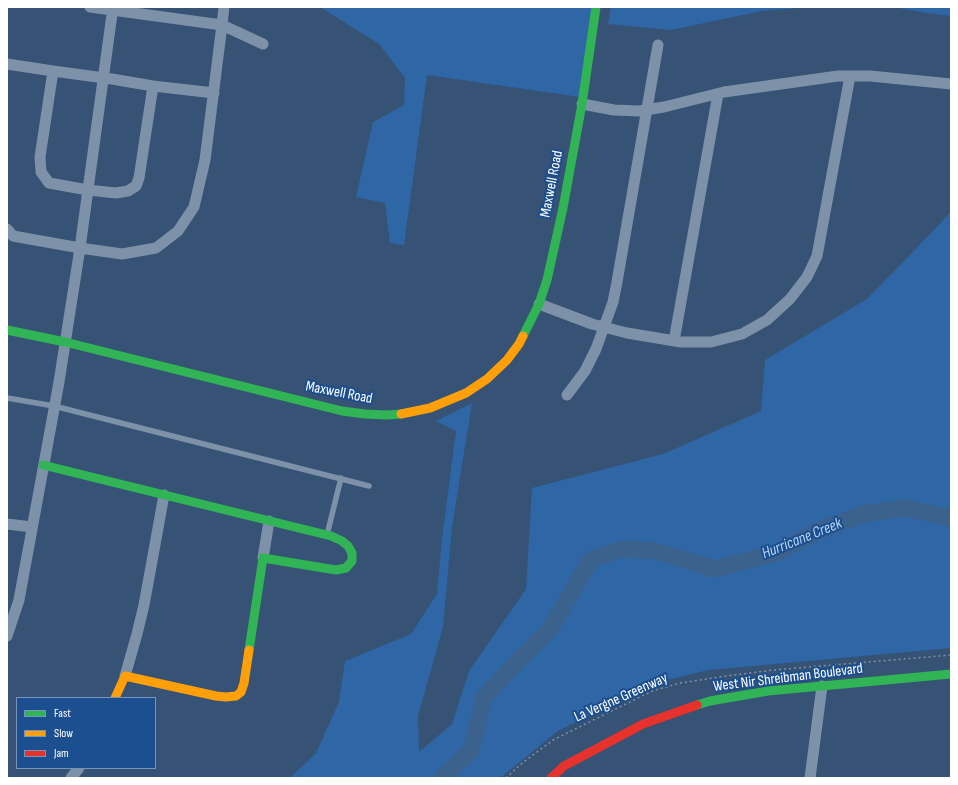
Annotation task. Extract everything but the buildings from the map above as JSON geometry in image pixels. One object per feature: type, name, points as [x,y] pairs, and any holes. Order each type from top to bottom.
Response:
[{"type":"street","points":[[90,7],[113,8],[222,25],[263,44]]},
{"type":"street","points":[[7,230],[13,236],[122,254],[156,248],[178,231],[194,207],[205,160],[224,7]]},
{"type":"street","name":"Maxwell Road","points":[[7,330],[65,342],[342,411],[387,415],[408,413],[430,408],[466,393],[487,378],[507,360],[519,344],[539,304],[547,280],[563,208],[582,104],[596,7]]},
{"type":"street","points":[[7,636],[19,600],[65,342],[80,248],[113,8]]},
{"type":"street","points":[[567,395],[585,371],[596,348],[613,302],[658,45]]},
{"type":"street","points":[[7,64],[152,86],[214,93]]},
{"type":"street","points":[[53,71],[40,157],[41,172],[49,183],[88,190],[116,193],[128,191],[136,186],[139,178],[152,86]]},
{"type":"street","points":[[582,104],[614,110],[639,111],[664,107],[718,94],[838,76],[870,76],[951,84]]},
{"type":"street","points":[[539,304],[592,324],[627,333],[681,342],[711,342],[742,334],[767,320],[790,299],[807,277],[817,256],[850,76]]},
{"type":"street","points":[[674,341],[718,94]]},
{"type":"street","points":[[43,465],[327,536],[342,541],[348,546],[352,553],[352,561],[346,568],[336,570],[263,558]]},
{"type":"street","points":[[115,697],[125,676],[144,605],[164,495]]},
{"type":"street","points":[[125,676],[216,696],[236,696],[241,692],[244,683],[269,521]]},
{"type":"street","points":[[7,524],[32,528]]},
{"type":"street","name":"West Nir Shreibman Boulevard","points":[[551,778],[564,766],[643,724],[710,701],[768,691],[951,674]]},
{"type":"street","points":[[810,778],[822,686]]},
{"type":"street","points":[[71,778],[78,769]]},
{"type":"lane","points":[[7,398],[54,406],[369,486]]},
{"type":"lane","points":[[327,536],[341,478]]},
{"type":"path","name":"La Vergne Greenway","points":[[506,778],[521,764],[553,740],[655,690],[681,682],[773,670],[951,655]]},
{"type":"shaded area","points":[[320,7],[596,7],[580,97],[427,75],[404,245],[390,243],[385,203],[356,197],[373,122],[404,105],[405,78],[379,44]]},
{"type":"shaded area","points":[[611,7],[812,7],[762,11],[671,30],[608,24]]},
{"type":"shaded area","points":[[893,7],[951,7],[951,16],[927,13]]},
{"type":"shaded area","points":[[951,211],[951,648],[709,670],[654,683],[558,731],[500,778],[290,778],[316,753],[339,702],[345,661],[411,634],[437,594],[442,539],[456,431],[436,421],[472,403],[452,527],[443,627],[418,716],[419,752],[452,724],[469,671],[526,589],[532,488],[663,454],[761,411],[765,360],[867,299]]},
{"type":"waterway","name":"Hurricane Creek","points":[[442,778],[471,751],[484,698],[550,629],[591,559],[623,549],[656,551],[714,569],[776,553],[816,532],[863,514],[904,508],[951,518]]},
{"type":"traffic: fast","points":[[523,336],[539,304],[547,280],[563,208],[582,104],[596,7]]},
{"type":"traffic: fast","points":[[7,330],[65,342],[342,411],[365,414],[401,414]]},
{"type":"traffic: fast","points":[[43,465],[331,536],[342,541],[348,546],[352,553],[352,561],[346,568],[336,570],[263,558],[249,650]]},
{"type":"traffic: fast","points":[[697,705],[710,701],[768,691],[951,674]]},
{"type":"traffic: slow","points":[[401,414],[430,408],[466,393],[487,379],[507,360],[523,336]]},
{"type":"traffic: slow","points":[[115,697],[125,676],[216,696],[236,696],[241,692],[244,683],[249,650]]},
{"type":"traffic: jam","points":[[551,778],[564,766],[643,724],[697,705]]}]
